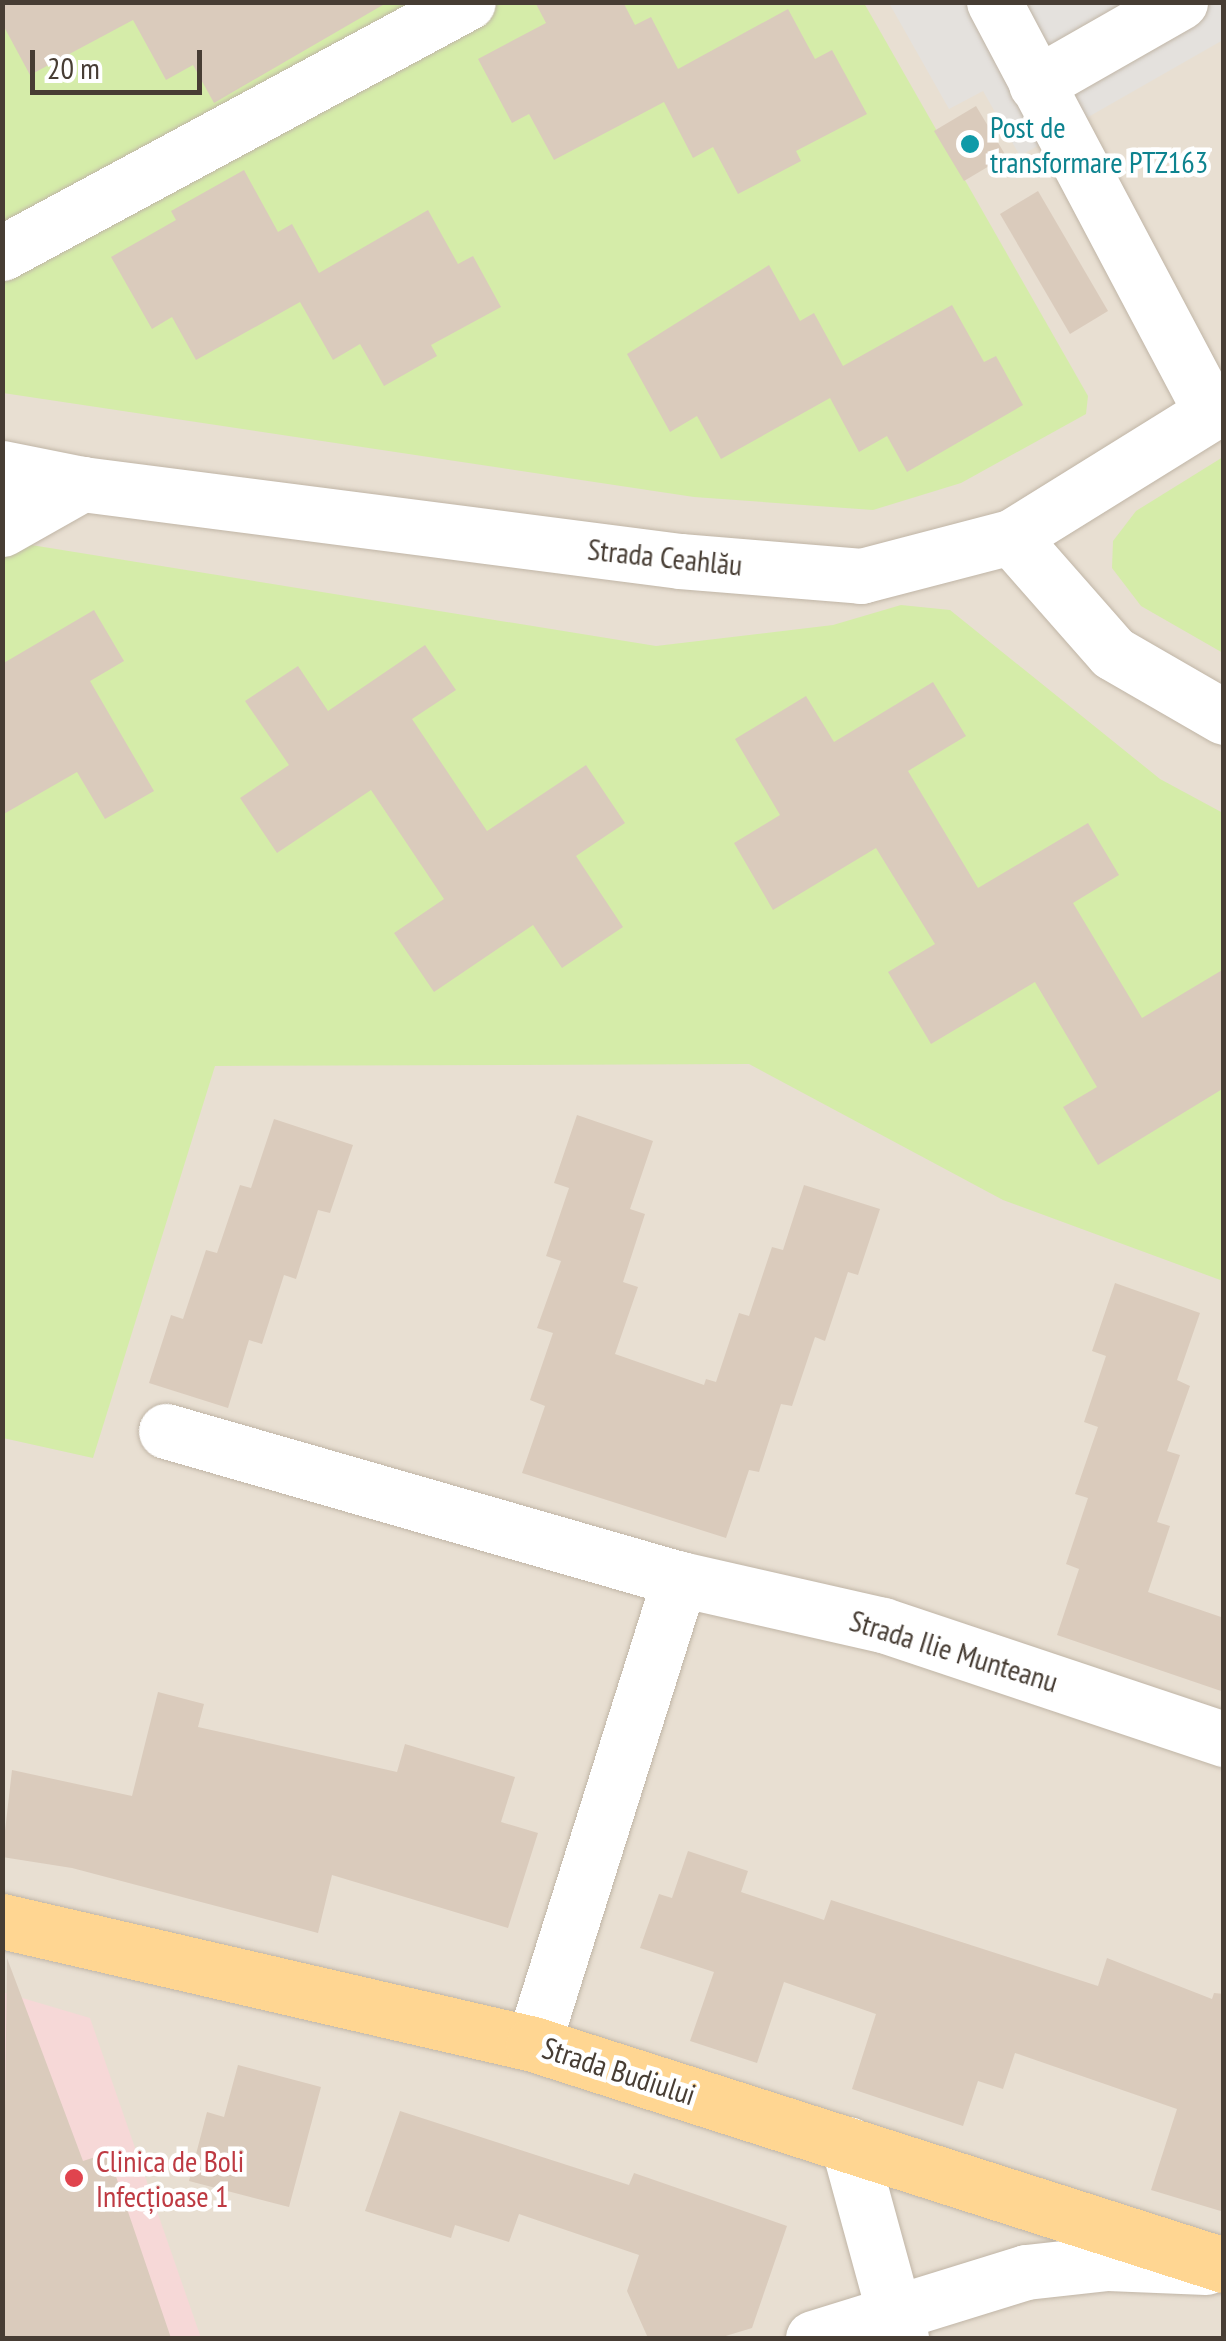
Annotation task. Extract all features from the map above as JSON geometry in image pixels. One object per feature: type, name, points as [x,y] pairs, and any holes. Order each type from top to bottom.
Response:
[{"type":"main road","name":"Strada Budiului","points":[[2,1921],[533,2044],[1224,2267]]},
{"type":"street","points":[[2,253],[468,2]]},
{"type":"street","name":"Strada Ceahlău","points":[[2,468],[82,484],[680,561],[861,576],[1011,538],[1217,408],[994,2]]},
{"type":"street","points":[[1036,84],[1180,2]]},
{"type":"street","points":[[2,529],[82,484]]},
{"type":"street","points":[[1011,538],[1113,653],[1224,717]]},
{"type":"street","name":"Strada Ilie Munteanu","points":[[166,1431],[680,1579],[883,1625],[1224,1739]]},
{"type":"street","points":[[533,2044],[680,1579]]},
{"type":"street","points":[[848,2144],[897,2324]]},
{"type":"street","points":[[813,2338],[897,2324],[1026,2272],[1108,2263],[1224,2267]]},
{"type":"shaded area","points":[[3,3],[1223,3],[1223,2338],[3,2338]]},
{"type":"shaded area","points":[[889,3],[1223,3],[1223,40],[1020,156],[983,91],[949,109]]},
{"type":"shaded area","name":"Clinica de Boli Infecțioase 1","points":[[2,1992],[90,2018],[201,2338],[3,2338]]},
{"type":"green space","points":[[2,3],[864,3],[1088,396],[1086,414],[961,483],[873,510],[694,497],[3,393]]},
{"type":"green space","points":[[1223,457],[1223,653],[1141,606],[1112,568],[1113,541],[1136,511]]},
{"type":"green space","points":[[25,544],[656,646],[833,625],[901,605],[950,610],[1160,779],[1223,813],[1223,1281],[1003,1200],[749,1064],[215,1066],[93,1458],[3,1438],[3,556]]},
{"type":"building","points":[[2,2],[388,2],[214,103],[193,65],[166,80],[133,20],[30,75],[2,23]]},
{"type":"building","points":[[535,2],[623,2],[635,25],[651,17],[678,69],[788,9],[815,59],[832,50],[867,114],[796,151],[801,161],[738,194],[713,147],[693,158],[664,102],[554,160],[529,114],[512,123],[478,59],[546,23]]},
{"type":"building","name":"Post de transformare PTZ163","points":[[976,106],[1006,156],[964,181],[934,131]]},
{"type":"building","points":[[244,170],[278,232],[292,224],[319,273],[428,210],[458,264],[473,256],[501,307],[431,345],[437,356],[384,386],[360,344],[333,360],[300,302],[196,360],[172,317],[152,329],[111,257],[176,220],[171,211]]},
{"type":"building","points":[[1038,191],[1108,311],[1070,334],[1000,214]]},
{"type":"building","points":[[769,265],[800,321],[814,313],[843,366],[952,305],[984,362],[996,356],[1023,405],[907,472],[887,436],[859,452],[830,398],[721,459],[697,416],[670,432],[627,354]]},
{"type":"building","points":[[94,610],[124,661],[90,681],[154,791],[105,819],[77,772],[2,815],[2,664]]},
{"type":"building","points":[[425,645],[456,690],[412,719],[487,831],[586,765],[625,823],[576,856],[623,927],[562,968],[533,925],[434,992],[394,933],[444,899],[371,790],[277,853],[240,798],[289,765],[245,701],[298,666],[328,711]]},
{"type":"building","points":[[933,682],[966,736],[908,771],[978,888],[1088,823],[1119,875],[1073,903],[1142,1018],[1224,969],[1224,1088],[1098,1165],[1063,1107],[1097,1087],[1035,982],[931,1044],[888,972],[935,944],[876,848],[773,910],[734,843],[780,815],[735,739],[806,696],[834,742]]},
{"type":"building","points":[[577,1115],[653,1141],[630,1209],[645,1214],[623,1282],[638,1287],[615,1354],[704,1385],[706,1379],[716,1382],[739,1313],[749,1316],[772,1247],[783,1250],[804,1185],[880,1209],[858,1275],[848,1272],[825,1341],[815,1337],[792,1406],[781,1404],[759,1472],[749,1470],[726,1538],[522,1473],[545,1406],[530,1400],[553,1333],[537,1328],[561,1261],[546,1256],[569,1188],[554,1183]]},
{"type":"building","points":[[274,1119],[353,1145],[330,1213],[318,1210],[296,1279],[284,1275],[262,1344],[249,1340],[228,1408],[149,1383],[171,1315],[183,1319],[206,1250],[217,1253],[240,1185],[251,1188]]},
{"type":"building","points":[[1115,1283],[1200,1313],[1177,1380],[1190,1386],[1167,1451],[1180,1455],[1157,1522],[1170,1526],[1148,1592],[1224,1618],[1224,1692],[1057,1635],[1079,1569],[1066,1564],[1088,1498],[1075,1494],[1098,1427],[1084,1422],[1106,1356],[1092,1351]]},
{"type":"building","points":[[158,1692],[204,1704],[198,1727],[397,1772],[405,1744],[515,1777],[501,1822],[538,1833],[508,1928],[332,1875],[318,1933],[72,1868],[2,1857],[12,1770],[132,1796]]},
{"type":"building","points":[[688,1851],[748,1871],[741,1892],[824,1920],[831,1900],[1098,1986],[1107,1958],[1212,1999],[1214,1993],[1224,1994],[1224,2212],[1151,2190],[1177,2109],[1015,2053],[1003,2089],[978,2081],[963,2126],[852,2089],[876,2014],[784,1982],[757,2063],[690,2041],[714,1972],[640,1948],[659,1894],[672,1898]]},
{"type":"building","name":"Clinica de Boli Infecțioase 1","points":[[7,1958],[83,2161],[108,2153],[171,2338],[2,2338]]},
{"type":"building","points":[[238,2065],[321,2087],[289,2207],[189,2181],[207,2112],[224,2117]]},
{"type":"building","points":[[400,2111],[629,2185],[634,2173],[787,2226],[752,2328],[719,2338],[648,2338],[627,2291],[639,2255],[519,2214],[509,2242],[455,2225],[451,2238],[365,2211]]},
{"type":"place","name":"Post de transformare PTZ163","points":[[970,144]]},
{"type":"place","name":"Clinica de Boli Infecțioase 1","points":[[74,2178]]}]
